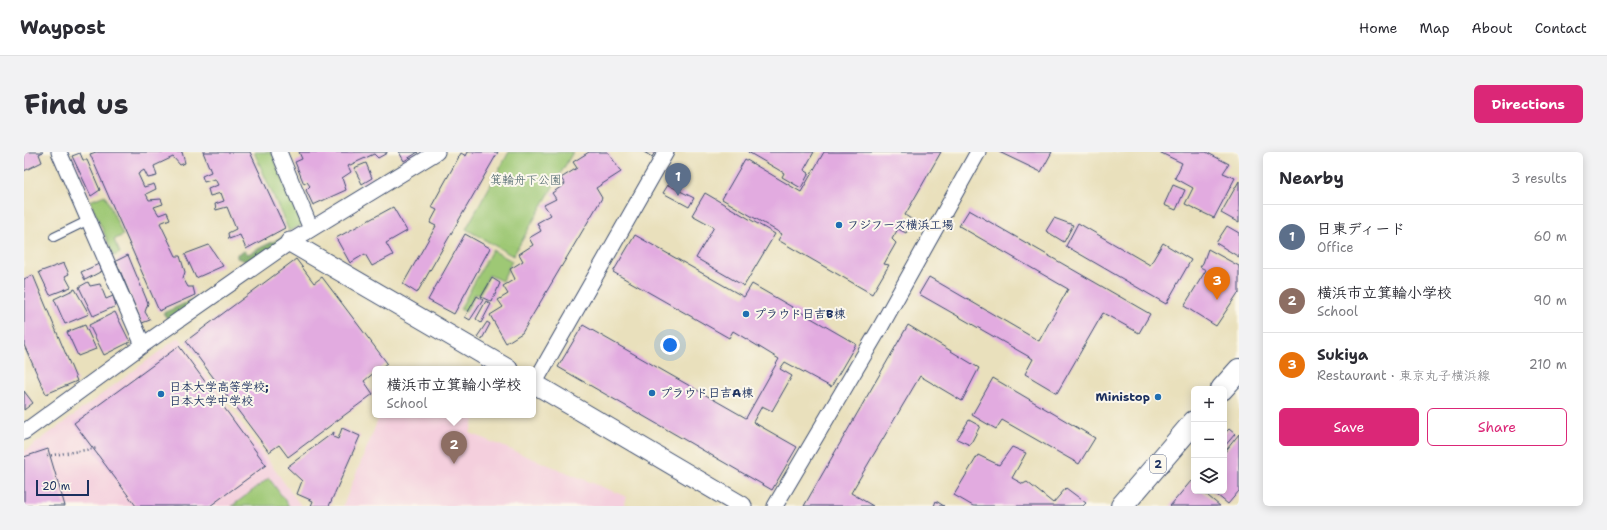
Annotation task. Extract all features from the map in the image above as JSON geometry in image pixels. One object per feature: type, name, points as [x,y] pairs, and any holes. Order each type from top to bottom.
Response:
[{"type":"main road","points":[[1225,386],[1239,370]]},
{"type":"main road","name":"2","points":[[1122,506],[1191,426]]},
{"type":"street","points":[[59,152],[143,345]]},
{"type":"street","points":[[279,152],[311,229]]},
{"type":"street","points":[[24,432],[143,345],[290,242],[438,152]]},
{"type":"street","points":[[536,380],[666,152]]},
{"type":"street","points":[[775,506],[880,328],[978,152]]},
{"type":"street","points":[[290,242],[503,366]]},
{"type":"street","points":[[536,385],[742,506]]},
{"type":"lane","points":[[54,237],[89,220]]},
{"type":"path","points":[[47,456],[98,448]]},
{"type":"shaded area","name":"日本大学高等学校; 日本大学中学校","points":[[179,337],[301,506],[24,506],[24,452]]},
{"type":"shaded area","points":[[379,418],[475,418],[470,433],[627,497],[624,506],[343,506]]},
{"type":"green space","points":[[254,152],[271,152],[302,225],[289,231]]},
{"type":"green space","name":"箕輪舟下公園","points":[[509,152],[573,152],[513,256],[466,229]]},
{"type":"green space","points":[[105,195],[123,235],[114,240],[120,253],[114,256],[90,201]]},
{"type":"green space","points":[[282,237],[284,242],[251,263],[237,258],[237,254],[244,251],[248,254]]},
{"type":"green space","points":[[492,250],[512,261],[502,281],[489,275],[479,295],[475,294],[466,312],[460,309]]},
{"type":"green space","points":[[197,298],[199,302],[170,322],[163,313]]},
{"type":"green space","points":[[269,478],[289,506],[232,506]]},
{"type":"building","points":[[24,152],[43,152],[39,154],[42,162],[24,171]]},
{"type":"building","points":[[96,152],[182,152],[185,163],[180,165],[173,157],[154,166],[157,176],[148,178],[144,170],[138,174],[144,187],[154,184],[156,189],[146,194],[149,200],[161,199],[163,204],[154,207],[159,215],[167,212],[170,219],[160,223],[176,256],[180,256],[185,272],[183,278],[188,287],[193,287],[195,295],[159,311],[90,154]]},
{"type":"building","points":[[203,152],[250,152],[285,228],[246,249],[240,235],[229,239],[228,233],[236,229],[227,207],[216,210],[215,204],[224,201],[221,193],[210,196],[208,189],[218,185],[215,179],[204,182],[202,176],[211,172]]},
{"type":"building","points":[[299,152],[387,153],[378,158],[374,154],[348,166],[351,172],[342,178],[346,190],[313,205],[306,190],[310,186],[307,182],[304,184],[295,162],[302,159]]},
{"type":"building","points":[[399,152],[418,152],[404,161]]},
{"type":"building","points":[[468,152],[498,152],[417,293],[403,284],[436,226],[430,223],[437,210],[431,207],[461,153],[466,156]]},
{"type":"building","points":[[589,152],[608,152],[621,172],[596,188],[602,198],[522,333],[506,343],[490,315],[503,307],[498,300],[508,294],[503,286],[515,279],[510,269],[523,261],[519,254],[533,245],[529,238],[541,231],[537,223],[551,215],[544,205],[556,199],[552,193],[565,184],[561,178],[577,168],[573,162]]},
{"type":"building","points":[[644,152],[655,152],[652,157]]},
{"type":"building","points":[[748,152],[814,152],[804,170],[809,173],[801,188],[782,177],[784,173]]},
{"type":"building","name":"フジフーズ横浜工場","points":[[824,152],[941,152],[905,215],[914,221],[906,233],[898,229],[892,239],[896,243],[884,264],[889,265],[872,294],[778,240],[782,234],[722,199],[745,159],[801,192]]},
{"type":"building","points":[[999,152],[1052,152],[1041,172]]},
{"type":"building","points":[[1159,152],[1206,152],[1229,164],[1223,173],[1235,178],[1214,218],[1185,204],[1193,188],[1175,178],[1182,163]]},
{"type":"building","points":[[80,153],[83,160],[87,160],[100,190],[91,196],[72,156]]},
{"type":"building","points":[[366,163],[372,178],[362,184],[354,168]]},
{"type":"building","points":[[1239,181],[1239,223],[1221,213]]},
{"type":"building","points":[[668,185],[694,198],[689,207],[663,193]]},
{"type":"building","points":[[1173,185],[1185,190],[1176,210],[1164,205]]},
{"type":"building","points":[[705,193],[775,234],[744,286],[696,258],[714,227],[692,215]]},
{"type":"building","points":[[393,207],[407,231],[386,243],[393,255],[372,266],[365,254],[350,263],[336,238]]},
{"type":"building","points":[[969,210],[1150,314],[1139,333],[1103,313],[1057,393],[1025,374],[1033,359],[919,294],[929,277],[1039,341],[1068,289],[959,226]]},
{"type":"building","points":[[1054,218],[1073,225],[1064,242],[1046,231]]},
{"type":"building","points":[[1078,223],[1150,265],[1163,243],[1191,260],[1166,304],[1066,246]]},
{"type":"building","points":[[1227,226],[1239,233],[1239,257],[1216,243]]},
{"type":"building","points":[[465,234],[490,248],[454,314],[428,300]]},
{"type":"building","points":[[635,235],[744,297],[752,284],[856,344],[831,387],[785,362],[780,369],[792,376],[772,411],[762,406],[753,422],[797,447],[772,490],[558,367],[583,325],[746,418],[779,359],[733,331],[729,338],[613,272]]},
{"type":"building","points":[[209,245],[223,266],[196,278],[185,254]]},
{"type":"building","points":[[1208,249],[1239,266],[1239,294],[1238,293],[1216,326],[1184,306],[1206,270],[1200,267]]},
{"type":"building","points":[[128,255],[148,303],[145,312],[150,320],[142,323],[116,261]]},
{"type":"building","points":[[296,259],[314,283],[322,277],[387,363],[383,366],[372,366],[372,374],[364,381],[372,395],[288,457],[279,445],[269,452],[186,341]]},
{"type":"building","points":[[64,263],[69,274],[65,276],[71,287],[50,295],[39,272]]},
{"type":"building","points":[[99,264],[102,271],[85,280],[81,272]]},
{"type":"building","points":[[33,275],[77,381],[46,394],[24,345],[24,279]]},
{"type":"building","points":[[492,278],[500,283],[492,302],[481,297]]},
{"type":"building","points":[[88,282],[90,286],[100,284],[106,299],[113,296],[116,306],[93,316],[79,287]]},
{"type":"building","points":[[75,289],[89,314],[65,324],[54,299]]},
{"type":"building","points":[[477,296],[483,300],[470,320],[465,317]]},
{"type":"building","points":[[486,301],[491,304],[481,323],[476,319]]},
{"type":"building","points":[[115,312],[130,342],[104,355],[89,325]]},
{"type":"building","points":[[487,322],[490,324],[482,339],[477,337]]},
{"type":"building","points":[[85,325],[96,349],[78,356],[67,332]]},
{"type":"building","points":[[908,325],[979,368],[962,401],[920,376],[851,493],[873,506],[804,506]]},
{"type":"building","name":"日本大学高等学校; 日本大学中学校","points":[[179,346],[266,465],[210,506],[136,506],[74,423]]},
{"type":"building","points":[[993,378],[1095,438],[1079,464],[1002,420],[996,429],[972,415]]},
{"type":"building","points":[[24,391],[33,403],[24,410]]},
{"type":"building","points":[[969,420],[980,426],[970,445],[957,439]]},
{"type":"building","points":[[342,428],[360,436],[329,506],[311,506],[313,501],[297,494],[302,481],[287,467],[334,432],[333,437],[338,439]]},
{"type":"building","points":[[1229,429],[1235,434],[1227,443],[1227,431]]},
{"type":"building","points":[[1239,434],[1239,491],[1228,504],[1216,494],[1227,494],[1227,449]]},
{"type":"building","points":[[1012,447],[1026,453],[1012,478],[1023,484],[1027,482],[1053,503],[1066,488],[1086,503],[1083,506],[973,506],[954,495],[978,455],[999,465]]},
{"type":"building","points":[[48,449],[65,506],[24,506],[24,457]]},
{"type":"building","points":[[1191,481],[1191,494],[1206,494],[1220,506],[1170,506]]},
{"type":"building","points":[[936,501],[944,506],[934,506]]},
{"type":"place","name":"日東ディード","points":[[678,196]]},
{"type":"place","name":"フジフーズ横浜工場","points":[[839,225]]},
{"type":"place","name":"Sukiya","points":[[1217,300]]},
{"type":"place","name":"プラウド日吉B棟","points":[[746,314]]},
{"type":"place","name":"プラウド日吉A棟","points":[[652,393]]},
{"type":"place","name":"日本大学高等学校; 日本大学中学校","points":[[161,394]]},
{"type":"place","name":"Ministop","points":[[1158,397]]},
{"type":"place","name":"横浜市立箕輪小学校","points":[[454,464]]}]
